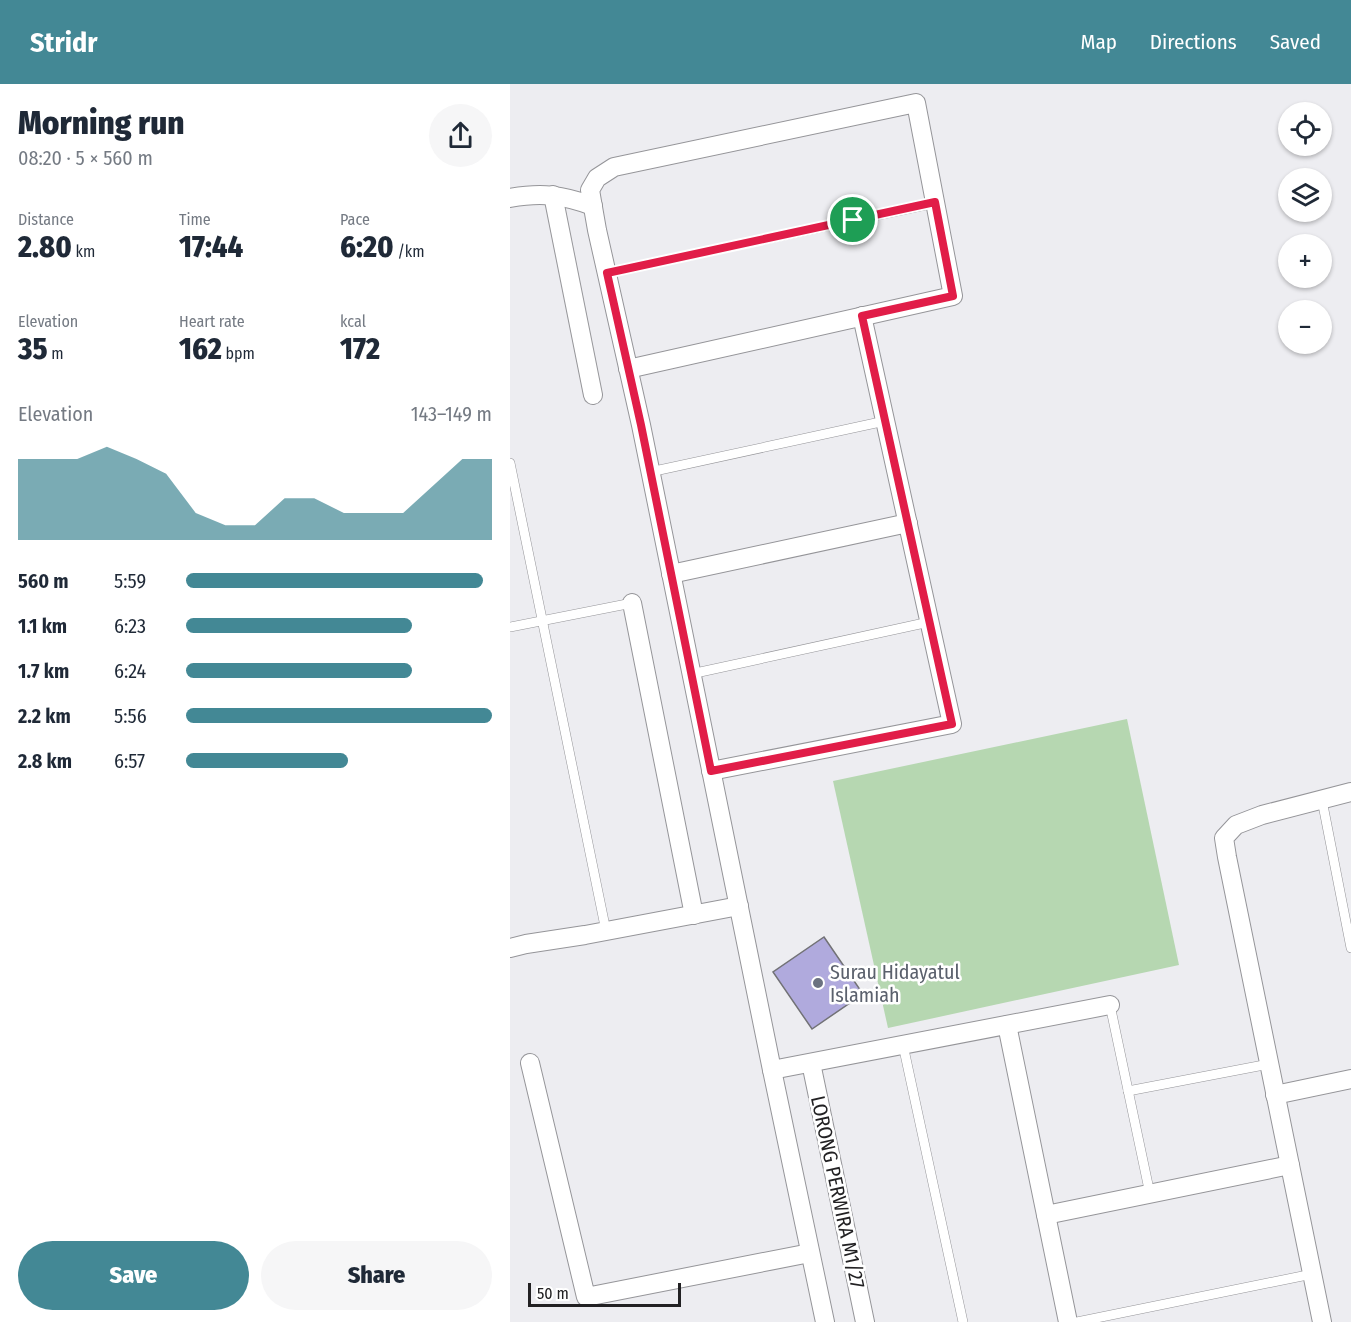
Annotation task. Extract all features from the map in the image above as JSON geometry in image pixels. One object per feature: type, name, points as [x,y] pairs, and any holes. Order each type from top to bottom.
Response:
[{"type":"street","points":[[628,369],[953,296],[916,103],[614,167],[597,178],[590,190],[825,1322]]},
{"type":"street","points":[[510,198],[526,195],[553,195],[593,206]]},
{"type":"street","points":[[553,195],[593,395]]},
{"type":"street","points":[[711,771],[952,724],[862,316]]},
{"type":"street","points":[[671,574],[908,524]]},
{"type":"street","points":[[632,603],[694,915]]},
{"type":"street","points":[[1322,1322],[1224,838],[1236,825],[1262,815],[1351,792]]},
{"type":"street","points":[[510,948],[739,906]]},
{"type":"street","points":[[772,1070],[1110,1005]]},
{"type":"street","points":[[1007,1025],[1068,1322]]},
{"type":"street","points":[[530,1063],[586,1297],[810,1253]]},
{"type":"street","name":"LORONG PERWIRA M1/27","points":[[811,1063],[865,1322]]},
{"type":"street","points":[[1275,1095],[1351,1079]]},
{"type":"street","points":[[1046,1215],[1290,1165]]},
{"type":"lane","points":[[607,273],[935,202]]},
{"type":"lane","points":[[650,472],[885,421]]},
{"type":"lane","points":[[510,463],[606,931]]},
{"type":"lane","points":[[510,627],[632,603]]},
{"type":"lane","points":[[691,674],[930,622]]},
{"type":"lane","points":[[1322,800],[1351,948]]},
{"type":"lane","points":[[1110,1005],[1150,1194]]},
{"type":"lane","points":[[903,1045],[963,1322]]},
{"type":"lane","points":[[1128,1091],[1269,1064]]},
{"type":"lane","points":[[1077,1322],[1312,1274]]},
{"type":"green space","points":[[1127,719],[1179,965],[888,1028],[833,781]]},
{"type":"building","name":"Surau Hidayatul Islamiah","points":[[824,937],[863,994],[812,1029],[773,972]]},
{"type":"place","name":"Surau Hidayatul Islamiah","points":[[818,983]]},
{"type":"route","points":[[935,202],[953,296],[862,316],[952,724],[711,771],[641,425],[607,273],[853,220],[935,202]]}]
